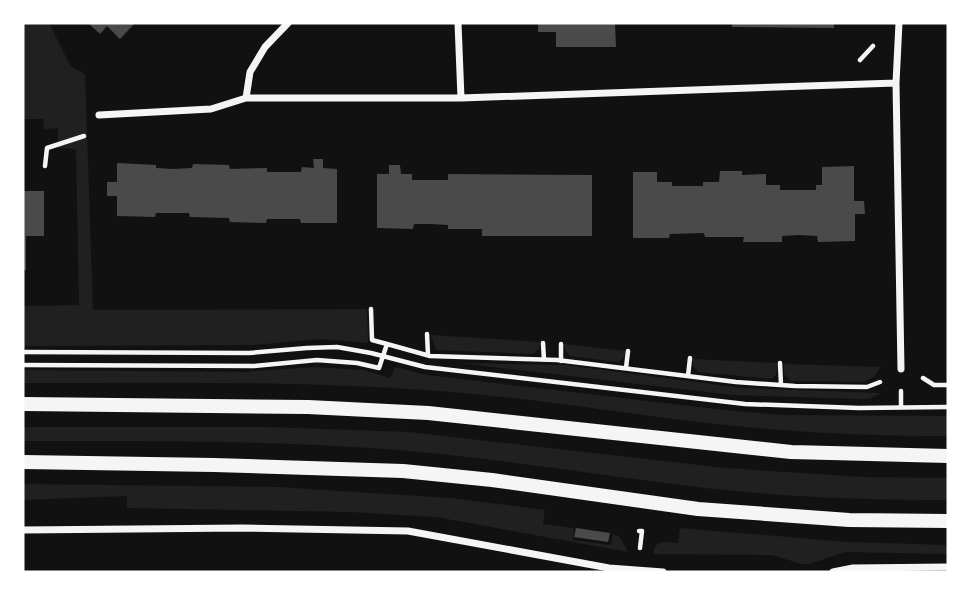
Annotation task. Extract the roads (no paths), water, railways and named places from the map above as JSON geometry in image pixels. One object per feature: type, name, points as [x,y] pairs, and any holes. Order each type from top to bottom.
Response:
[{"type":"main road","points":[[23,404],[308,407],[428,413],[791,452],[948,456]]},
{"type":"main road","points":[[23,462],[403,471],[698,509],[849,520],[948,521]]},
{"type":"street","points":[[246,98],[250,72],[265,47],[288,23]]},
{"type":"street","points":[[458,23],[461,98]]},
{"type":"street","points":[[899,23],[896,83],[901,369]]},
{"type":"street","points":[[99,115],[211,109],[246,98],[461,98],[896,83]]},
{"type":"street","points":[[23,530],[243,528],[408,531],[609,568],[663,572]]},
{"type":"street","points":[[833,572],[853,568],[948,567]]}]
